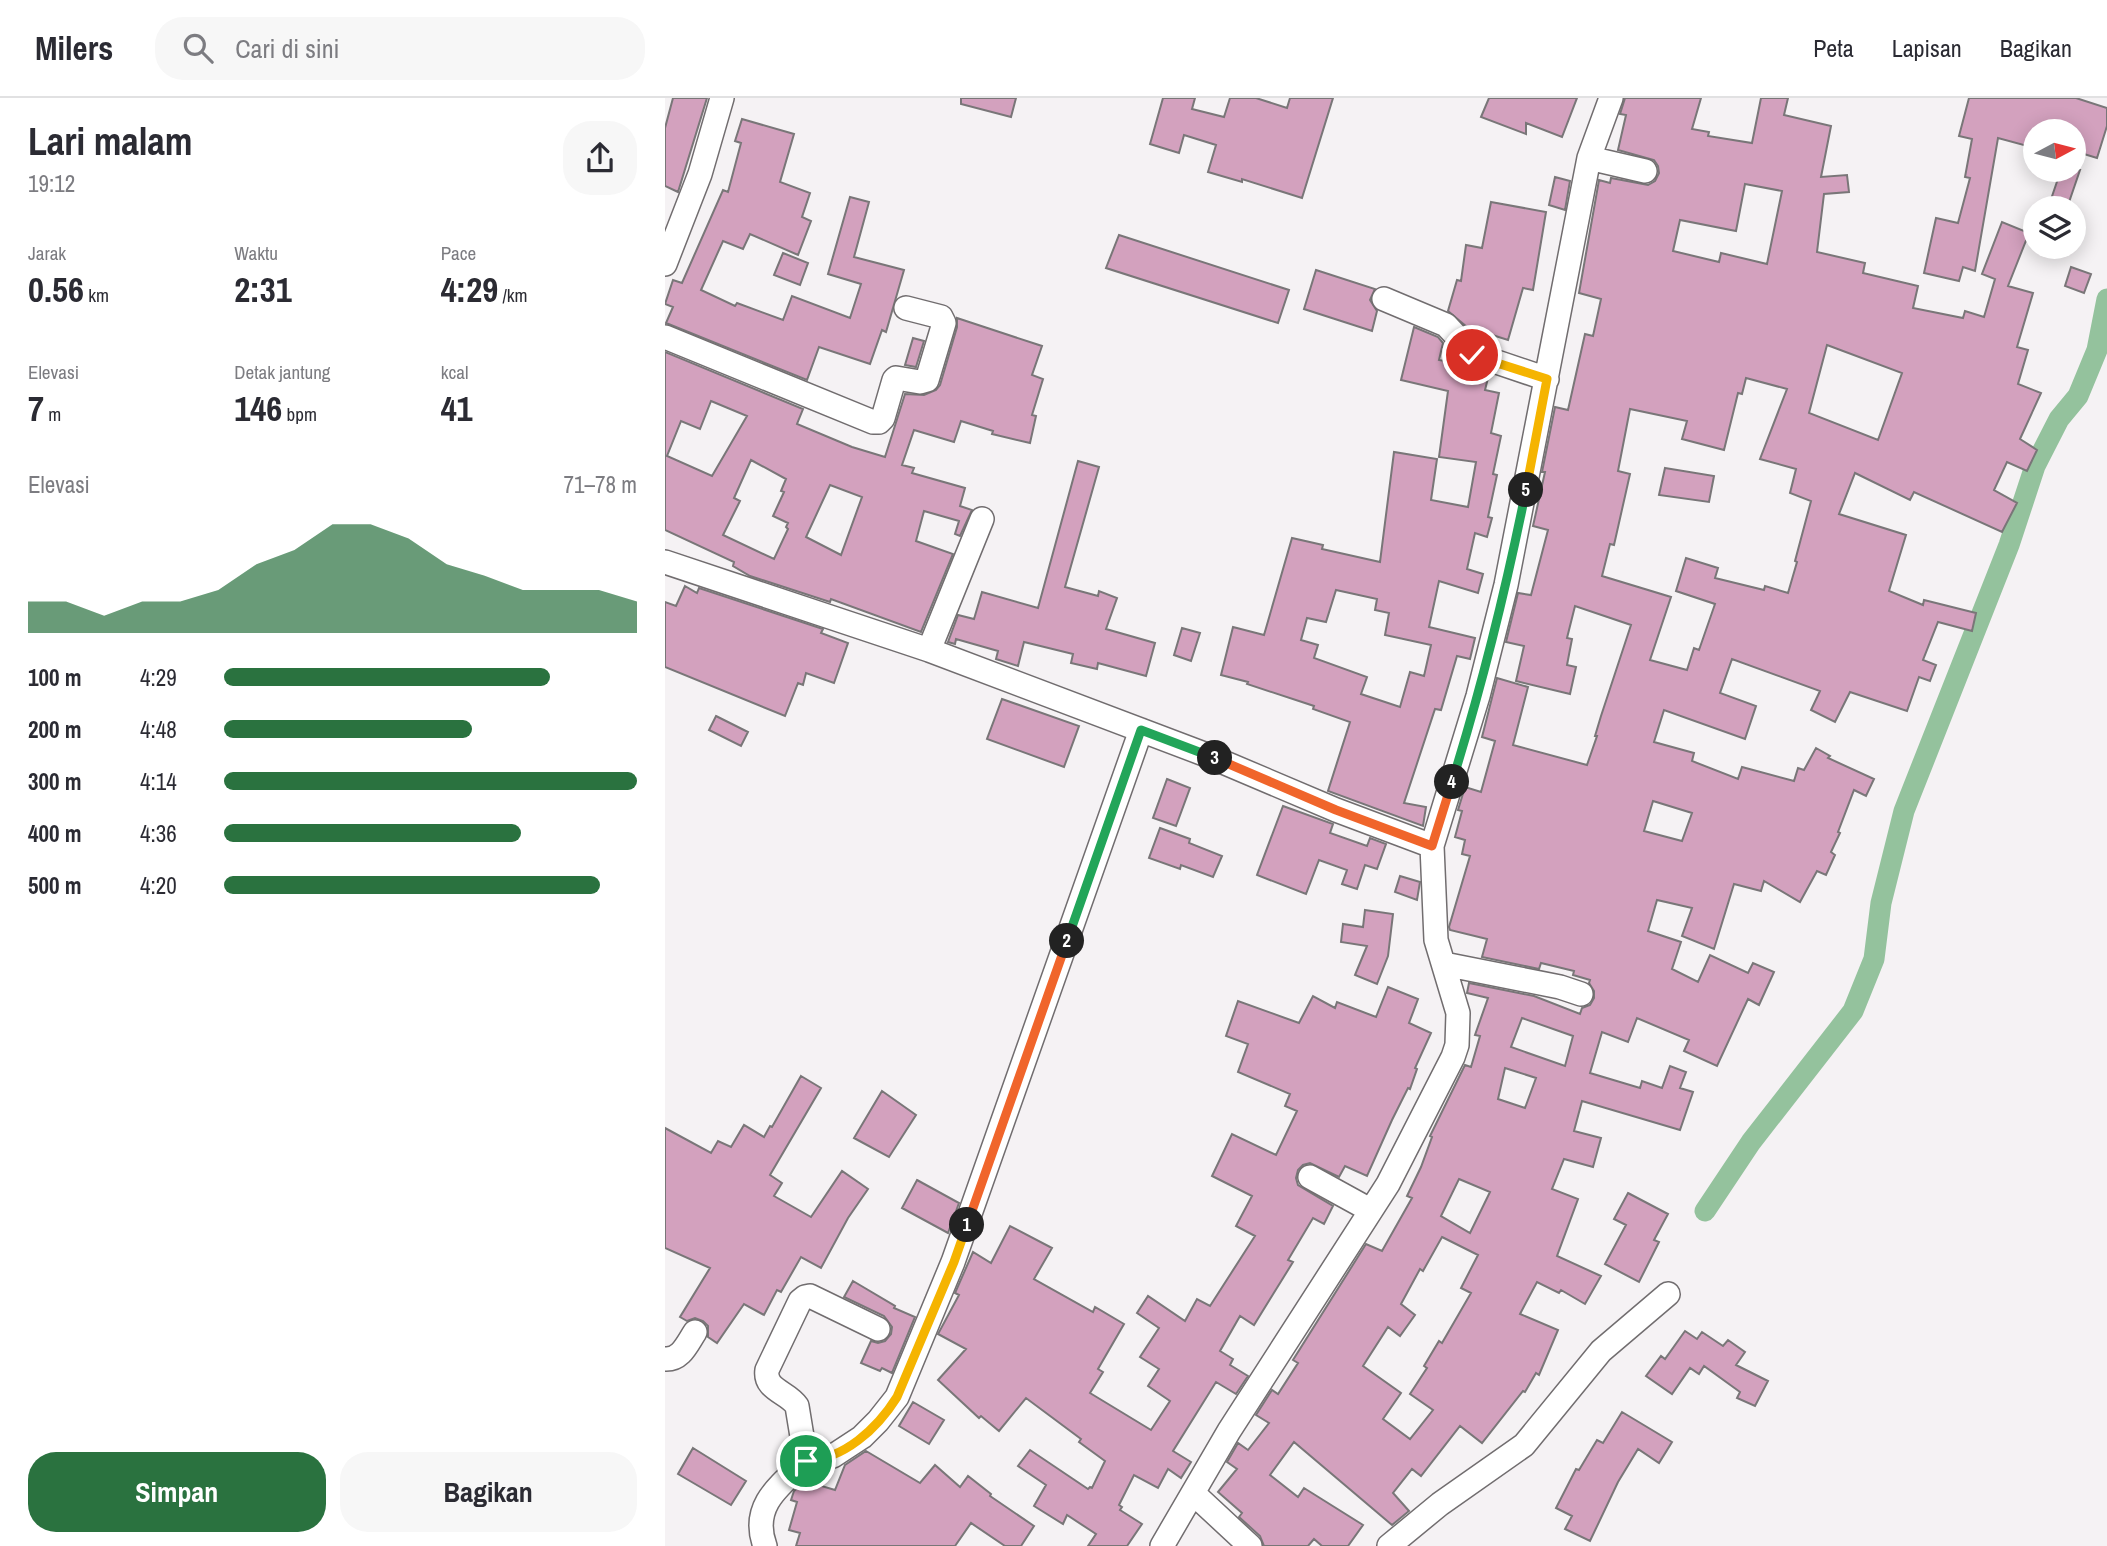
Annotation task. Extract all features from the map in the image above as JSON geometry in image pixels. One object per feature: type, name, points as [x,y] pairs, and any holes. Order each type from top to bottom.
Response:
[{"type":"street","points":[[665,264],[699,174],[722,98]]},
{"type":"street","points":[[1162,1546],[1229,1431],[1388,1184],[1457,1045],[1458,1013],[1436,940],[1432,846],[1478,696],[1506,585],[1589,158],[1611,98]]},
{"type":"street","points":[[1589,158],[1644,170]]},
{"type":"street","points":[[1384,299],[1446,325],[1455,332],[1472,355],[1547,379]]},
{"type":"street","points":[[665,337],[873,422],[879,422],[883,418],[896,377],[920,382],[927,380],[944,323],[941,317],[906,307]]},
{"type":"street","points":[[929,650],[982,519]]},
{"type":"street","points":[[665,562],[929,650],[1141,730],[1432,846]]},
{"type":"street","points":[[765,1546],[761,1531],[767,1499],[806,1461],[833,1457],[862,1437],[897,1397],[954,1262],[1141,730]]},
{"type":"street","points":[[1444,964],[1560,987],[1581,994]]},
{"type":"street","points":[[1310,1177],[1370,1210]]},
{"type":"street","points":[[1389,1546],[1440,1504],[1524,1446],[1601,1351],[1668,1294]]},
{"type":"street","points":[[806,1461],[797,1406],[793,1400],[769,1385],[766,1377],[800,1301],[810,1296],[878,1329]]},
{"type":"street","points":[[665,1359],[674,1359],[679,1355],[695,1332]]},
{"type":"street","points":[[1193,1493],[1250,1546]]},
{"type":"building","points":[[673,98],[707,98],[678,192],[665,186],[665,128]]},
{"type":"building","points":[[961,98],[1016,98],[1011,117],[961,104]]},
{"type":"building","points":[[1163,98],[1195,98],[1192,109],[1224,117],[1230,98],[1256,98],[1287,108],[1290,98],[1333,98],[1302,198],[1242,179],[1242,182],[1208,172],[1216,145],[1184,135],[1179,153],[1150,144]]},
{"type":"building","points":[[1489,98],[1577,98],[1562,137],[1526,123],[1526,134],[1481,117]]},
{"type":"building","points":[[1625,98],[1701,98],[1692,129],[1709,132],[1708,136],[1752,143],[1761,98],[1788,98],[1784,115],[1831,126],[1821,177],[1847,175],[1849,192],[1824,194],[1817,252],[1865,263],[1863,273],[1918,286],[1913,308],[1963,318],[1965,311],[1984,317],[1995,279],[1982,274],[2002,222],[2023,231],[2023,248],[2008,286],[2033,293],[2017,347],[2028,350],[2018,384],[2041,393],[2020,439],[2037,450],[2027,471],[2007,462],[1994,490],[2017,503],[2002,532],[1914,492],[1910,500],[1855,473],[1839,514],[1906,535],[1889,591],[1923,605],[1924,600],[1976,613],[1972,631],[1938,622],[1923,660],[1936,665],[1930,681],[1919,677],[1907,711],[1850,692],[1835,722],[1811,710],[1820,691],[1732,659],[1720,693],[1756,706],[1745,739],[1664,710],[1654,742],[1694,753],[1692,761],[1738,779],[1742,767],[1794,781],[1798,768],[1804,770],[1816,748],[1830,756],[1828,758],[1874,779],[1866,796],[1854,790],[1831,852],[1835,855],[1826,875],[1817,871],[1800,902],[1764,881],[1761,891],[1734,884],[1714,949],[1682,936],[1692,908],[1657,900],[1648,931],[1681,942],[1672,969],[1698,982],[1710,955],[1748,973],[1753,963],[1774,972],[1759,1005],[1748,999],[1717,1066],[1684,1051],[1689,1040],[1637,1018],[1628,1042],[1602,1032],[1590,1073],[1640,1088],[1642,1081],[1662,1088],[1670,1066],[1686,1072],[1680,1088],[1693,1092],[1680,1130],[1582,1101],[1574,1131],[1601,1138],[1593,1167],[1564,1159],[1552,1189],[1578,1199],[1557,1256],[1601,1276],[1585,1304],[1561,1290],[1559,1293],[1537,1282],[1520,1314],[1558,1330],[1539,1375],[1536,1373],[1525,1392],[1523,1391],[1482,1443],[1460,1426],[1421,1476],[1412,1469],[1393,1493],[1409,1511],[1392,1525],[1294,1442],[1270,1475],[1298,1497],[1304,1488],[1363,1525],[1348,1546],[1322,1546],[1314,1539],[1308,1546],[1264,1546],[1260,1536],[1239,1517],[1242,1513],[1218,1492],[1237,1469],[1227,1462],[1238,1443],[1248,1450],[1269,1423],[1256,1415],[1272,1390],[1278,1394],[1298,1363],[1293,1360],[1366,1244],[1382,1251],[1412,1198],[1407,1196],[1421,1167],[1432,1137],[1430,1136],[1465,1065],[1471,1067],[1480,1036],[1475,1035],[1488,998],[1467,993],[1469,983],[1534,996],[1580,1014],[1582,1008],[1590,1005],[1594,998],[1590,980],[1573,975],[1574,971],[1541,963],[1539,969],[1482,957],[1487,939],[1450,930],[1449,927],[1470,856],[1462,854],[1465,840],[1455,837],[1462,811],[1458,810],[1465,787],[1481,792],[1495,741],[1482,737],[1497,678],[1528,687],[1513,745],[1587,765],[1631,625],[1575,606],[1567,638],[1572,639],[1567,665],[1576,667],[1570,694],[1516,681],[1524,646],[1506,642],[1518,593],[1531,595],[1548,530],[1533,526],[1555,407],[1568,410],[1585,334],[1593,336],[1601,299],[1579,293],[1599,180],[1610,183],[1611,178],[1648,185],[1655,181],[1659,173],[1654,160],[1618,150],[1626,115],[1620,114]],"holes":[[[1745,184],[1782,191],[1767,264],[1721,253],[1719,262],[1673,251],[1680,220],[1736,231]],[[1827,345],[1902,373],[1878,440],[1809,413]],[[1746,378],[1787,389],[1760,459],[1796,469],[1790,493],[1811,501],[1788,593],[1765,586],[1764,590],[1715,578],[1718,568],[1686,558],[1676,591],[1715,604],[1699,650],[1694,648],[1687,670],[1650,660],[1671,597],[1602,576],[1610,544],[1614,545],[1630,474],[1618,471],[1630,409],[1687,421],[1682,439],[1724,450],[1738,393],[1742,394]],[[1653,801],[1692,813],[1682,841],[1644,831]],[[1522,1018],[1573,1036],[1565,1066],[1511,1047]],[[1505,1068],[1536,1078],[1525,1108],[1498,1099]],[[1459,1179],[1490,1192],[1470,1233],[1441,1216]],[[1442,1237],[1478,1255],[1461,1288],[1471,1293],[1442,1343],[1439,1341],[1424,1366],[1427,1368],[1410,1394],[1433,1410],[1410,1439],[1383,1419],[1401,1393],[1363,1366],[1388,1327],[1400,1336],[1415,1315],[1401,1304],[1420,1269],[1423,1271]]]},
{"type":"building","points":[[1969,98],[2076,98],[2107,108],[2107,126],[2097,158],[2086,155],[2086,119],[2023,119],[2023,145],[1998,138],[1975,271],[1963,267],[1959,281],[1924,273],[1936,218],[1958,223],[1970,178],[1965,177],[1972,139],[1959,136]]},
{"type":"building","points":[[742,119],[794,134],[780,182],[810,193],[802,217],[811,221],[798,255],[750,234],[743,249],[723,241],[701,290],[735,306],[737,303],[783,320],[792,296],[850,318],[861,284],[828,274],[850,197],[869,202],[854,257],[904,270],[886,332],[882,330],[870,364],[819,347],[807,380],[666,323],[673,307],[665,304],[673,280],[682,283],[723,190],[728,192],[741,143],[735,141]]},
{"type":"building","points":[[1555,177],[1570,181],[1565,210],[1549,205]]},
{"type":"building","points":[[2057,182],[2076,182],[2071,196],[2052,196]]},
{"type":"building","points":[[1491,202],[1546,212],[1533,290],[1523,288],[1508,340],[1467,327],[1448,311],[1457,280],[1461,281],[1466,245],[1482,248]]},
{"type":"building","points":[[1119,235],[1289,290],[1278,323],[1106,268]]},
{"type":"building","points":[[783,253],[808,263],[800,285],[774,275]]},
{"type":"building","points":[[2071,267],[2091,274],[2084,293],[2065,286]]},
{"type":"building","points":[[1316,270],[1375,289],[1370,300],[1377,311],[1372,331],[1304,309]]},
{"type":"building","points":[[957,318],[1042,346],[1032,375],[1043,379],[1032,415],[1036,416],[1030,443],[992,434],[993,431],[961,421],[954,442],[914,430],[902,465],[914,468],[912,473],[965,488],[960,506],[972,510],[960,536],[955,534],[959,521],[924,511],[916,541],[953,554],[921,632],[831,599],[830,602],[750,576],[733,566],[734,562],[665,530],[665,352],[803,409],[797,424],[852,447],[885,457],[905,394],[924,395],[936,390],[940,385],[957,327]],"holes":[[[711,401],[747,416],[712,476],[667,456],[681,421],[700,429]],[[751,460],[786,479],[781,491],[784,492],[773,516],[788,523],[788,529],[774,559],[723,535],[740,501],[734,498]],[[830,485],[862,497],[841,555],[806,537]]]},
{"type":"building","points":[[1414,327],[1438,337],[1443,343],[1439,360],[1465,365],[1489,374],[1485,390],[1499,393],[1491,433],[1501,436],[1493,474],[1497,475],[1488,517],[1492,518],[1487,537],[1475,533],[1467,569],[1483,574],[1478,593],[1439,581],[1429,627],[1475,638],[1470,659],[1457,656],[1441,710],[1435,709],[1404,803],[1426,807],[1423,826],[1328,791],[1350,722],[1313,709],[1314,706],[1221,675],[1233,627],[1264,635],[1292,538],[1323,545],[1322,549],[1380,562],[1394,452],[1437,459],[1431,500],[1468,507],[1476,462],[1439,457],[1448,391],[1401,380]],"holes":[[[1336,590],[1377,599],[1375,610],[1389,613],[1385,635],[1431,645],[1424,676],[1410,672],[1400,707],[1361,694],[1367,677],[1314,658],[1318,645],[1301,640],[1307,618],[1326,622]]]},
{"type":"building","points":[[913,338],[924,341],[916,367],[905,365]]},
{"type":"building","points":[[1078,461],[1099,467],[1065,587],[1098,596],[1099,591],[1117,598],[1106,629],[1155,643],[1146,676],[1098,663],[1097,669],[1071,663],[1073,654],[1024,642],[1018,666],[996,659],[998,651],[956,639],[955,644],[948,642],[958,615],[974,619],[982,592],[1038,608]]},
{"type":"building","points":[[1665,468],[1714,476],[1709,502],[1659,495]]},
{"type":"building","points":[[685,586],[697,593],[699,588],[823,629],[821,633],[848,643],[834,683],[806,673],[803,685],[798,683],[785,716],[665,667],[665,602],[676,606]]},
{"type":"building","points":[[1182,628],[1200,633],[1191,661],[1174,655]]},
{"type":"building","points":[[1002,699],[1079,726],[1064,767],[987,739]]},
{"type":"building","points":[[716,716],[748,732],[741,746],[709,730]]},
{"type":"building","points":[[1167,779],[1190,788],[1176,826],[1153,818]]},
{"type":"building","points":[[1283,806],[1333,824],[1330,833],[1367,846],[1370,838],[1386,844],[1377,869],[1365,865],[1357,889],[1342,884],[1347,870],[1319,860],[1306,894],[1257,875]]},
{"type":"building","points":[[1160,828],[1190,839],[1189,843],[1222,856],[1213,877],[1181,865],[1180,869],[1149,858]]},
{"type":"building","points":[[1400,876],[1420,882],[1417,900],[1395,892]]},
{"type":"building","points":[[1365,910],[1393,914],[1388,956],[1377,984],[1355,975],[1367,946],[1341,942],[1343,924],[1363,927]]},
{"type":"building","points":[[1388,987],[1418,999],[1409,1023],[1431,1033],[1415,1068],[1417,1069],[1410,1089],[1408,1088],[1392,1120],[1367,1176],[1345,1166],[1339,1177],[1310,1163],[1298,1170],[1298,1185],[1333,1206],[1324,1224],[1313,1218],[1288,1260],[1293,1262],[1254,1325],[1240,1316],[1220,1351],[1233,1359],[1230,1365],[1248,1376],[1236,1394],[1216,1382],[1173,1451],[1191,1462],[1181,1478],[1168,1469],[1158,1488],[1134,1475],[1119,1505],[1122,1507],[1120,1510],[1142,1524],[1127,1546],[1088,1546],[1096,1534],[1067,1515],[1063,1524],[1034,1506],[1046,1485],[1018,1466],[1030,1450],[1088,1489],[1092,1488],[1105,1461],[1079,1442],[1081,1439],[1026,1398],[999,1431],[981,1416],[979,1418],[938,1380],[966,1349],[938,1334],[959,1295],[955,1293],[973,1252],[991,1263],[1010,1226],[1052,1248],[1034,1279],[1093,1312],[1095,1307],[1124,1324],[1098,1369],[1103,1372],[1090,1393],[1151,1430],[1170,1401],[1148,1386],[1159,1369],[1140,1357],[1159,1328],[1137,1313],[1148,1296],[1185,1321],[1197,1299],[1210,1306],[1255,1236],[1236,1226],[1252,1196],[1212,1176],[1232,1134],[1276,1155],[1297,1111],[1285,1106],[1290,1094],[1238,1072],[1248,1044],[1226,1036],[1238,1001],[1299,1023],[1313,996],[1335,1008],[1337,1002],[1376,1017]]},
{"type":"building","points":[[801,1076],[821,1088],[770,1175],[782,1183],[774,1196],[811,1217],[842,1171],[868,1189],[848,1218],[821,1268],[801,1257],[781,1292],[777,1290],[764,1315],[744,1304],[717,1343],[708,1337],[708,1326],[703,1321],[695,1318],[687,1321],[680,1317],[710,1268],[665,1248],[665,1128],[711,1153],[718,1141],[731,1147],[744,1125],[764,1137]]},
{"type":"building","points":[[882,1091],[916,1115],[889,1157],[854,1138]]},
{"type":"building","points":[[917,1180],[959,1203],[948,1233],[902,1208]]},
{"type":"building","points":[[1628,1193],[1668,1214],[1654,1240],[1659,1242],[1639,1282],[1605,1264],[1626,1225],[1614,1219]]},
{"type":"building","points":[[853,1281],[895,1306],[894,1308],[915,1317],[892,1373],[861,1363],[871,1341],[885,1341],[891,1334],[892,1327],[884,1316],[844,1297]]},
{"type":"building","points":[[1685,1331],[1697,1339],[1702,1332],[1723,1346],[1728,1340],[1745,1352],[1736,1365],[1768,1381],[1755,1406],[1737,1398],[1740,1392],[1704,1366],[1699,1374],[1690,1368],[1672,1394],[1646,1376],[1661,1356],[1665,1359]]},
{"type":"building","points":[[913,1402],[944,1420],[929,1444],[899,1426]]},
{"type":"building","points":[[1622,1412],[1672,1442],[1659,1463],[1638,1449],[1618,1482],[1590,1541],[1565,1529],[1572,1516],[1556,1508],[1576,1469],[1579,1470],[1597,1440],[1603,1443]]},
{"type":"building","points":[[693,1448],[746,1481],[731,1505],[678,1474]]},
{"type":"building","points":[[866,1451],[920,1483],[935,1465],[960,1487],[968,1476],[991,1494],[990,1496],[1034,1526],[1021,1546],[1005,1546],[971,1523],[955,1546],[796,1546],[800,1533],[789,1530],[797,1502],[791,1500],[794,1491],[805,1481],[835,1490],[845,1465]]},
{"type":"waterway","points":[[1705,1211],[1751,1142],[1853,1011],[1874,959],[1881,903],[1904,811],[2009,545],[2035,466],[2059,419],[2078,396],[2097,350],[2107,299]]},
{"type":"route","points":[[806,1461],[833,1457],[862,1437],[897,1397],[954,1262],[1141,730],[1336,810],[1432,846],[1478,696],[1506,585],[1547,379],[1472,355]]}]
